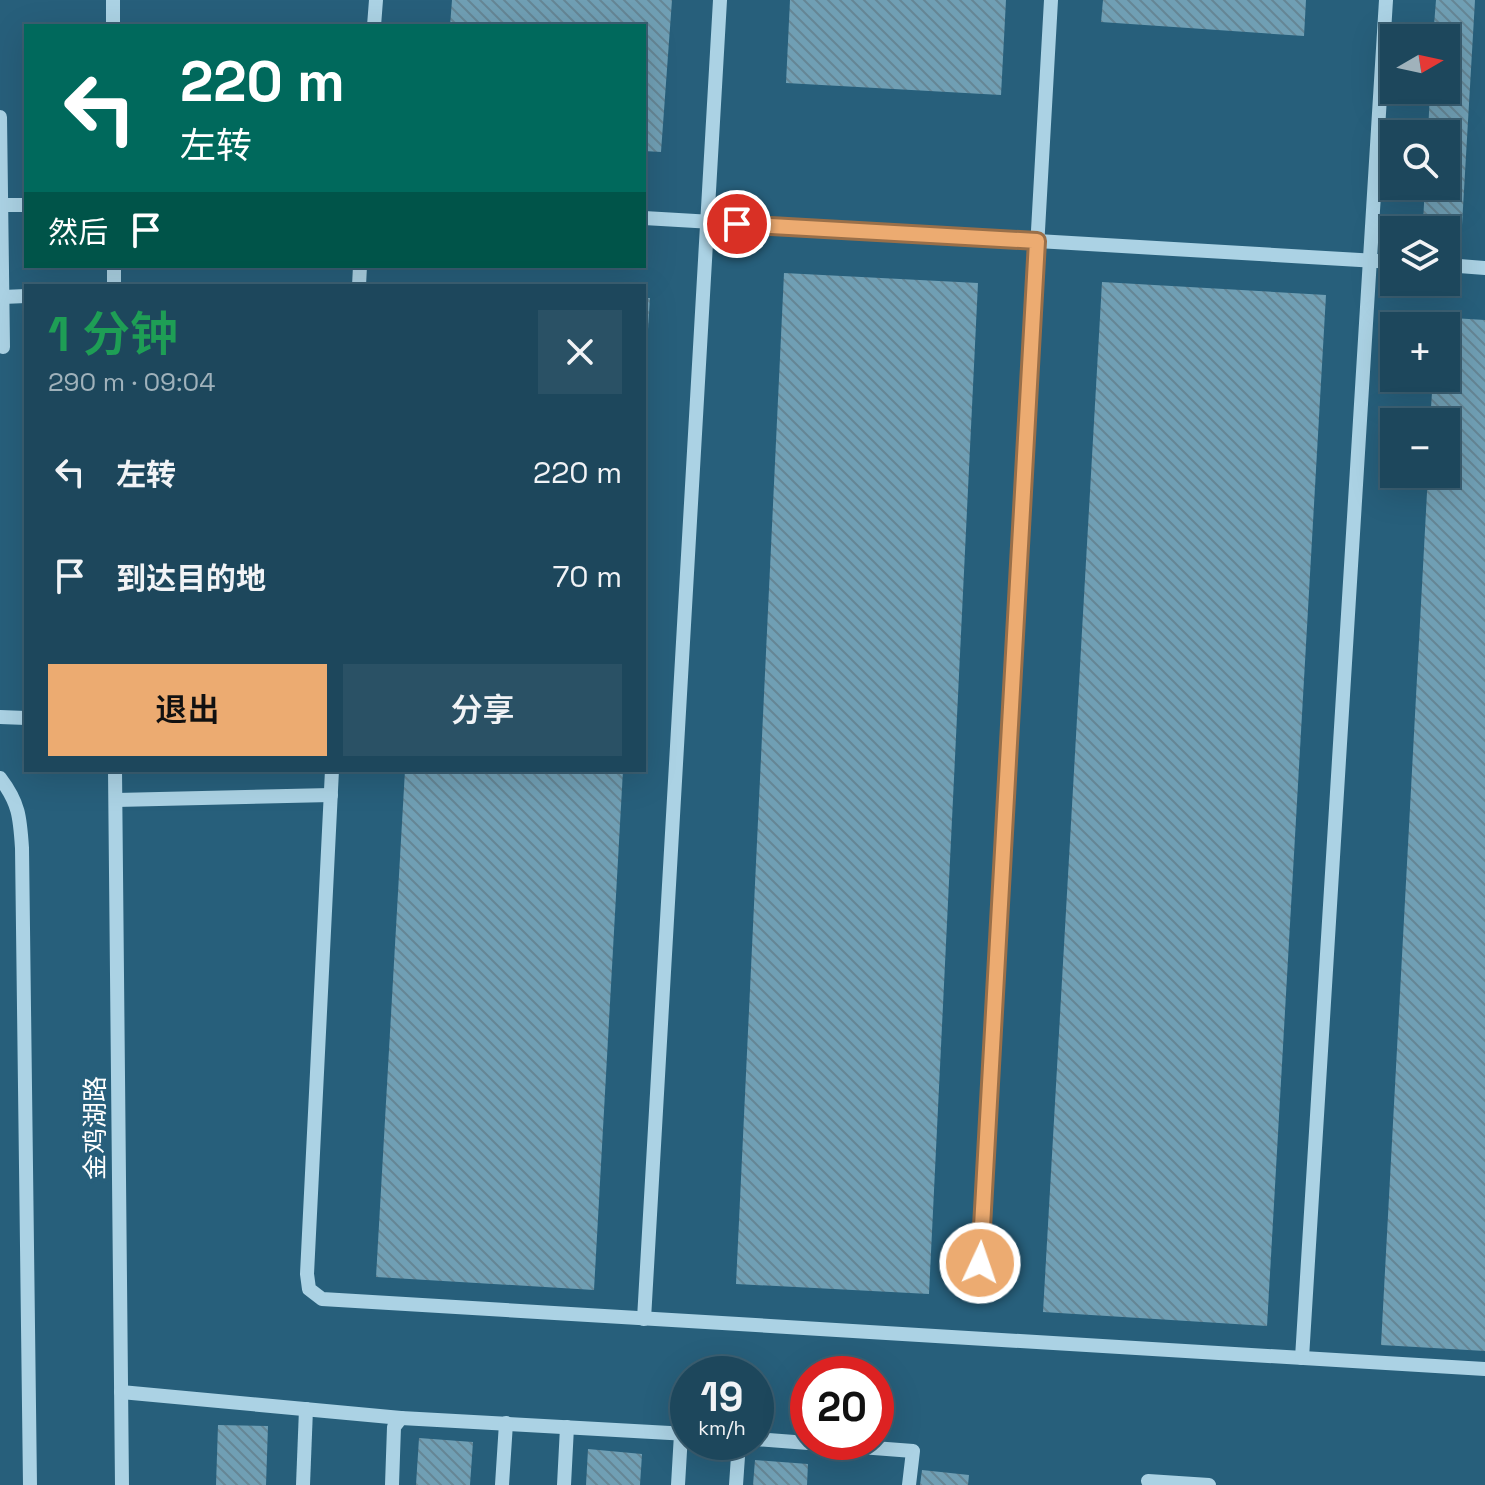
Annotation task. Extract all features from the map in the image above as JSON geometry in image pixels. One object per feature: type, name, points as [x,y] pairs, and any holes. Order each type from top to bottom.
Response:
[{"type":"street","points":[[113,0],[113,24]]},
{"type":"street","points":[[374,24],[376,0]]},
{"type":"street","points":[[644,1319],[720,0]]},
{"type":"street","points":[[978,1295],[1051,0]]},
{"type":"street","points":[[1302,1358],[1386,0]]},
{"type":"street","points":[[0,117],[3,347]]},
{"type":"street","points":[[1,205],[24,205]]},
{"type":"street","points":[[646,218],[1380,261]]},
{"type":"street","points":[[1460,266],[1485,268]]},
{"type":"street","points":[[3,297],[24,296]]},
{"type":"street","points":[[0,717],[24,718]]},
{"type":"street","name":"金鸡湖路","points":[[115,772],[122,1485]]},
{"type":"street","points":[[332,772],[307,1274],[309,1289],[322,1299],[1485,1369]]},
{"type":"street","points":[[0,778],[15,797],[21,820],[30,1485]]},
{"type":"street","points":[[116,800],[331,795]]},
{"type":"street","points":[[121,1392],[401,1418],[670,1433]]},
{"type":"street","points":[[303,1485],[306,1409]]},
{"type":"street","points":[[392,1485],[394,1427],[401,1418]]},
{"type":"street","points":[[502,1485],[506,1423]]},
{"type":"street","points":[[564,1485],[567,1427]]},
{"type":"street","points":[[774,1440],[913,1451],[909,1485]]},
{"type":"street","points":[[678,1485],[681,1460]]},
{"type":"street","points":[[736,1485],[738,1460]]},
{"type":"street","points":[[1148,1481],[1209,1485]]},
{"type":"building","points":[[452,0],[672,0],[661,152],[646,151],[646,24],[450,24]]},
{"type":"building","points":[[790,0],[1006,0],[1001,95],[786,83]]},
{"type":"building","points":[[1103,0],[1306,0],[1304,36],[1101,22]]},
{"type":"building","points":[[1436,0],[1475,0],[1462,225],[1460,216],[1423,216],[1424,200],[1460,200],[1460,120],[1429,120],[1429,104],[1460,104],[1460,24],[1434,24]]},
{"type":"building","points":[[784,273],[978,283],[929,1294],[736,1284]]},
{"type":"building","points":[[1102,282],[1326,295],[1267,1326],[1043,1312]]},
{"type":"building","points":[[646,298],[650,298],[646,360]]},
{"type":"building","points":[[1460,318],[1485,320],[1485,1351],[1381,1345],[1427,488],[1460,488],[1460,408],[1431,408],[1432,392],[1460,392]]},
{"type":"building","points":[[405,772],[623,772],[594,1290],[376,1277]]},
{"type":"building","points":[[218,1425],[268,1426],[266,1485],[216,1485]]},
{"type":"building","points":[[419,1438],[473,1442],[470,1485],[416,1485]]},
{"type":"building","points":[[588,1449],[642,1454],[640,1485],[586,1485]]},
{"type":"building","points":[[755,1460],[808,1464],[807,1485],[753,1485]]},
{"type":"building","points":[[922,1470],[969,1475],[968,1485],[920,1485]]},
{"type":"route","points":[[737,224],[1037,241],[980,1263]]}]
